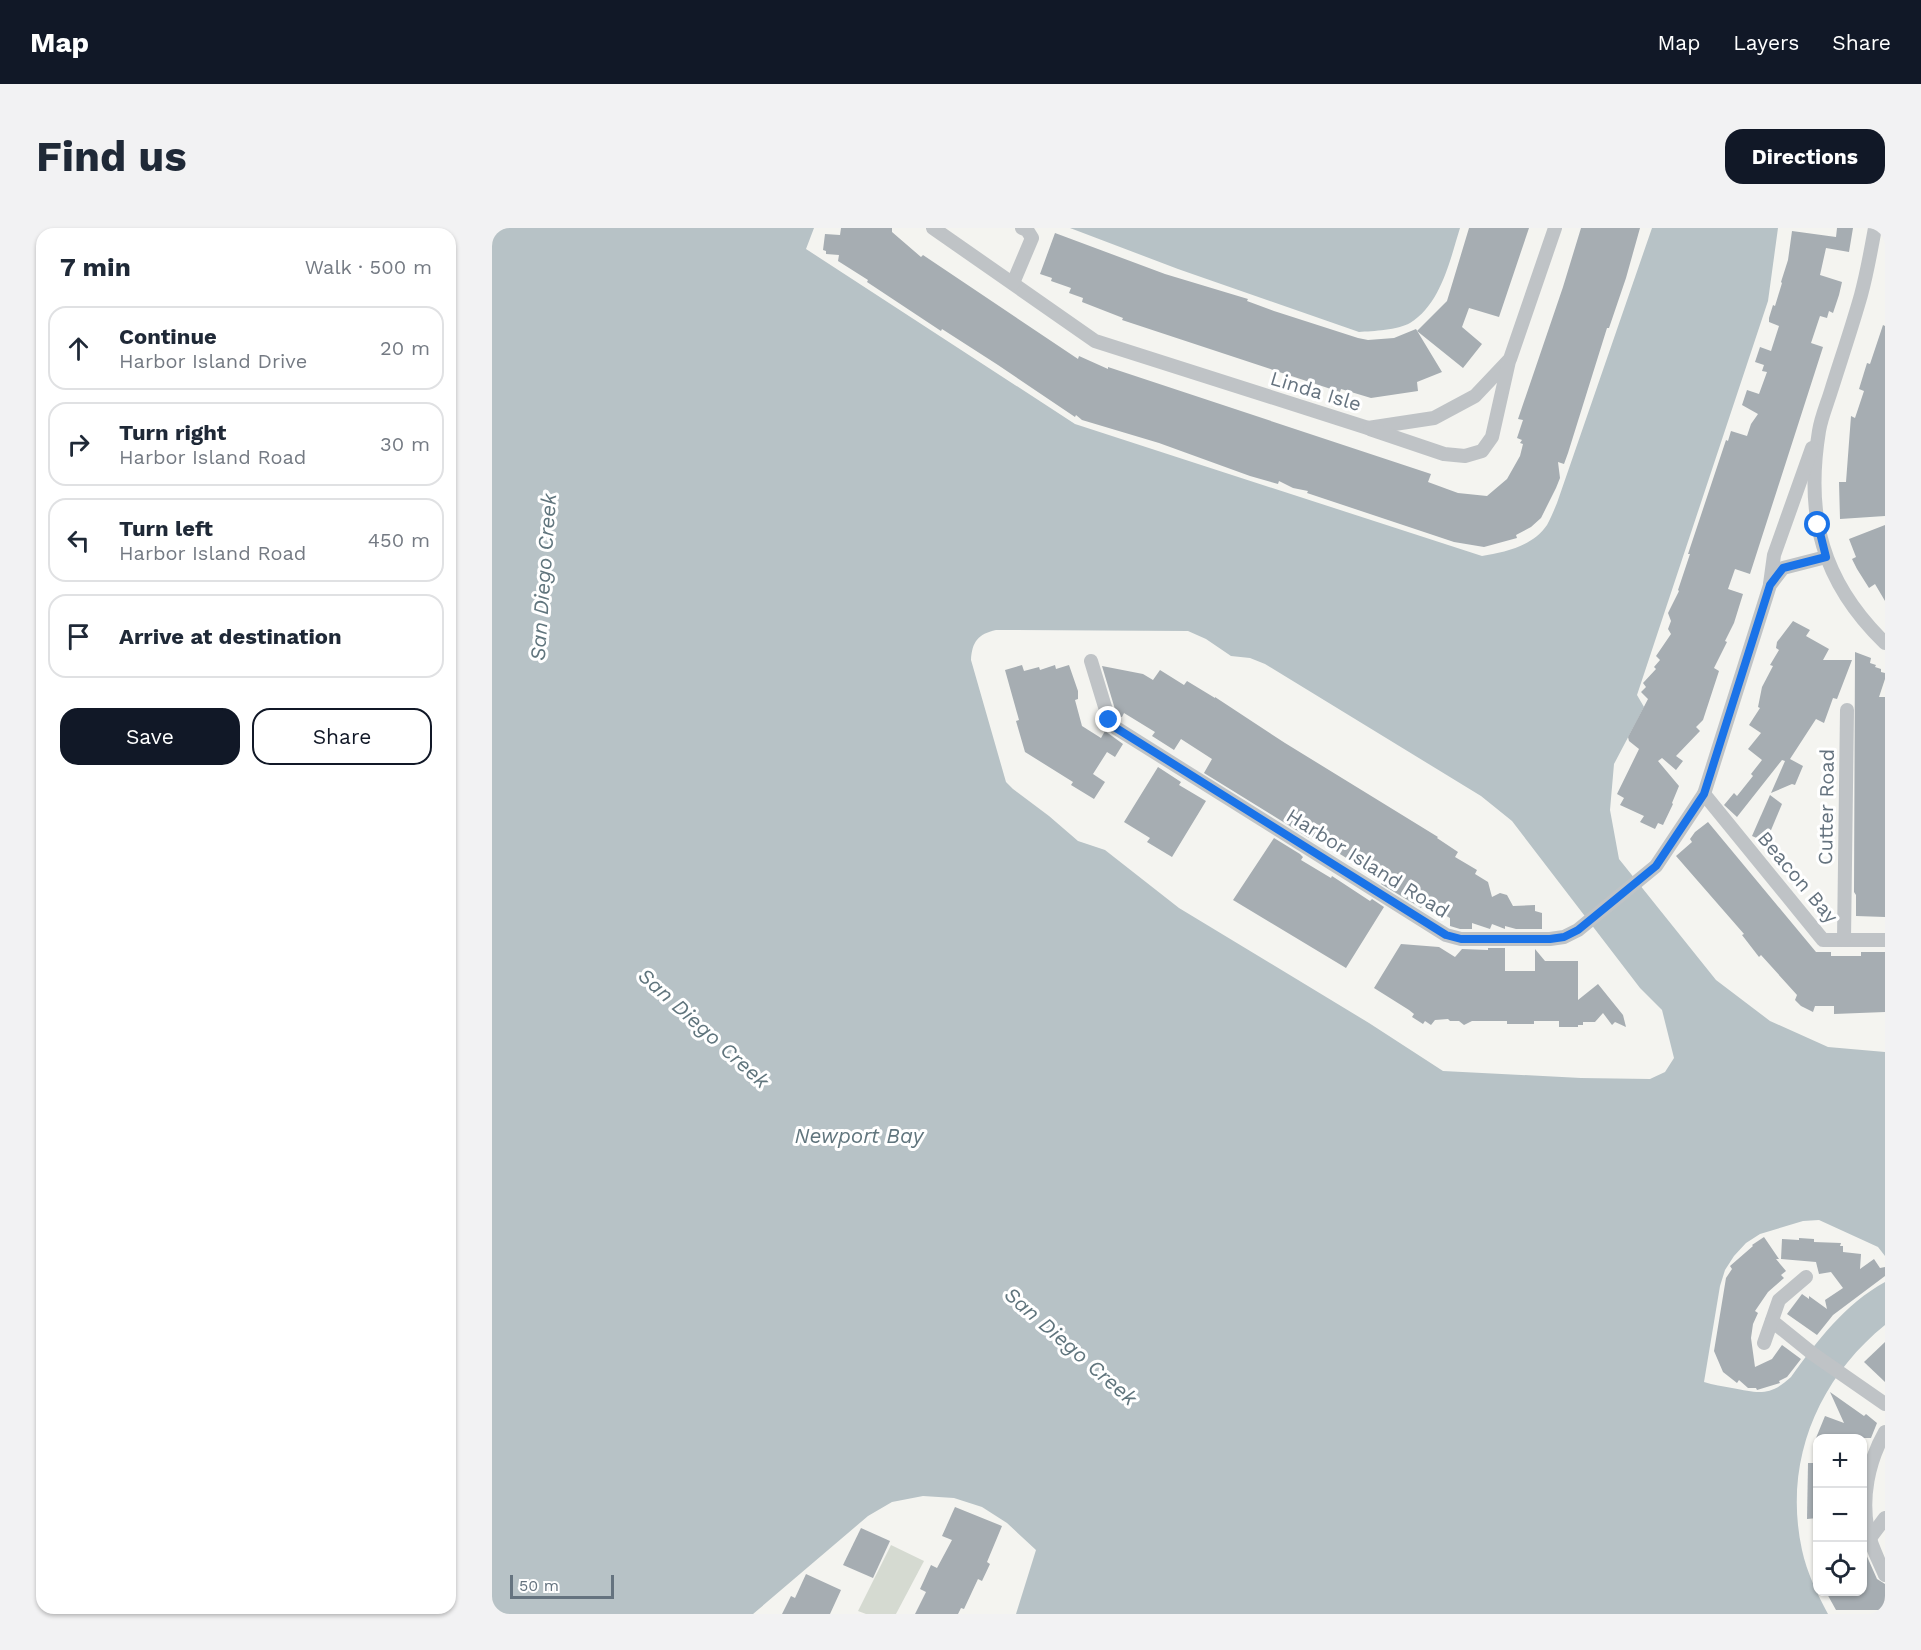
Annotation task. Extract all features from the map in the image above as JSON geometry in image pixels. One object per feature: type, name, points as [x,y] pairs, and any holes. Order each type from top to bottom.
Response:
[{"type":"street","name":"Linda Isle","points":[[933,228],[1095,341],[1368,428],[1434,418],[1475,396],[1510,359],[1555,228]]},
{"type":"street","points":[[1013,284],[1032,238],[1027,230],[1022,228]]},
{"type":"street","points":[[1875,228],[1862,293],[1819,430],[1814,495],[1826,557],[1833,577],[1865,624],[1885,643]]},
{"type":"street","points":[[1368,428],[1444,454],[1465,456],[1482,451],[1492,437],[1510,359]]},
{"type":"street","name":"Harbor Island Road","points":[[1091,661],[1109,720],[1116,728],[1446,935],[1461,939],[1564,937],[1578,930],[1656,866],[1704,794],[1770,585],[1774,555],[1819,430]]},
{"type":"street","points":[[1770,585],[1783,568],[1826,557]]},
{"type":"street","name":"Cutter Road","points":[[1844,940],[1847,710]]},
{"type":"street","name":"Beacon Bay","points":[[1704,794],[1823,940],[1885,940]]},
{"type":"street","points":[[1764,1343],[1779,1300],[1806,1277]]},
{"type":"street","points":[[1772,1321],[1813,1354],[1885,1404]]},
{"type":"street","points":[[1885,1432],[1877,1446],[1869,1471],[1865,1502],[1870,1538],[1885,1575]]},
{"type":"street","points":[[1870,1538],[1885,1518]]},
{"type":"shaded area","points":[[891,1545],[924,1561],[896,1614],[866,1614],[858,1611]]},
{"type":"water","name":"Newport Bay","points":[[492,228],[814,228],[806,249],[1075,424],[1482,556],[1509,550],[1526,543],[1541,532],[1548,522],[1557,503],[1652,228],[1778,228],[1768,301],[1637,695],[1644,707],[1614,764],[1610,810],[1619,859],[1716,980],[1770,1021],[1828,1047],[1885,1052],[1885,1256],[1878,1247],[1819,1220],[1803,1221],[1760,1234],[1746,1243],[1725,1270],[1720,1286],[1704,1382],[1757,1392],[1776,1388],[1791,1377],[1845,1312],[1885,1282],[1885,1325],[1861,1347],[1841,1371],[1824,1397],[1811,1426],[1802,1455],[1797,1486],[1797,1518],[1802,1550],[1813,1583],[1813,1596],[1819,1596],[1828,1614],[1016,1614],[1036,1550],[1007,1523],[982,1507],[954,1498],[923,1496],[892,1502],[868,1516],[753,1614],[492,1614]],"holes":[[[996,630],[1188,631],[1206,639],[1231,656],[1250,658],[1265,664],[1481,796],[1512,821],[1640,988],[1662,1010],[1674,1058],[1665,1072],[1650,1079],[1443,1071],[1369,1023],[1179,908],[1105,850],[1078,841],[1006,782],[971,660],[973,648],[980,637]]]},
{"type":"water","points":[[1070,228],[1460,228],[1443,280],[1437,293],[1421,315],[1399,327],[1359,332],[1178,269]]},
{"type":"building","points":[[841,228],[892,228],[892,232],[921,257],[923,255],[1078,359],[1079,356],[1108,369],[1108,367],[1431,474],[1428,482],[1458,493],[1487,496],[1507,479],[1520,456],[1523,444],[1520,443],[1522,440],[1517,438],[1523,420],[1518,419],[1581,228],[1640,228],[1626,278],[1609,328],[1607,328],[1568,453],[1564,464],[1558,462],[1560,478],[1556,488],[1541,518],[1531,527],[1516,535],[1517,538],[1484,547],[1454,542],[1307,493],[1308,491],[1293,488],[1279,481],[1278,484],[1250,476],[1159,443],[1082,420],[1076,415],[1075,417],[867,282],[868,280],[838,261],[839,255],[826,254],[823,250],[825,234],[840,235]]},
{"type":"building","points":[[1469,228],[1529,228],[1499,317],[1469,308],[1462,327],[1482,344],[1463,368],[1417,331],[1447,301]]},
{"type":"building","points":[[1837,228],[1853,228],[1849,252],[1826,248],[1820,275],[1842,282],[1839,295],[1833,313],[1829,311],[1827,318],[1820,316],[1811,343],[1823,347],[1750,574],[1735,569],[1728,589],[1743,594],[1734,623],[1725,641],[1727,642],[1714,668],[1719,671],[1703,720],[1696,727],[1700,731],[1676,756],[1683,761],[1676,770],[1662,758],[1658,761],[1679,786],[1663,825],[1658,823],[1655,829],[1640,822],[1644,816],[1620,805],[1624,798],[1617,794],[1639,749],[1629,741],[1628,737],[1648,699],[1641,692],[1646,687],[1643,683],[1656,669],[1654,667],[1660,660],[1656,656],[1671,634],[1668,629],[1671,621],[1668,613],[1679,591],[1690,554],[1688,554],[1726,440],[1728,441],[1731,431],[1747,436],[1758,414],[1742,405],[1747,390],[1759,394],[1767,372],[1762,371],[1764,365],[1755,362],[1760,347],[1771,351],[1779,326],[1769,322],[1769,318],[1782,283],[1792,231],[1836,237]]},
{"type":"building","points":[[1055,233],[1165,274],[1248,299],[1247,301],[1274,311],[1358,338],[1368,340],[1394,338],[1416,329],[1442,372],[1417,382],[1418,391],[1371,398],[1341,389],[1340,392],[1122,320],[1123,318],[1082,302],[1083,298],[1069,293],[1071,288],[1051,281],[1052,278],[1040,274]]},
{"type":"building","points":[[1883,325],[1885,326],[1885,516],[1840,519],[1839,482],[1846,482],[1851,416],[1855,418],[1864,391],[1859,389]]},
{"type":"building","points":[[1885,525],[1885,601],[1875,584],[1869,588],[1857,569],[1852,559],[1856,557],[1849,539]]},
{"type":"building","points":[[1793,621],[1810,630],[1806,636],[1829,649],[1823,660],[1852,660],[1837,699],[1833,698],[1824,723],[1816,719],[1790,759],[1803,766],[1795,785],[1792,784],[1771,793],[1785,761],[1782,760],[1737,817],[1724,805],[1734,793],[1737,796],[1762,760],[1748,749],[1761,733],[1749,725],[1760,708],[1758,707],[1762,687],[1773,666],[1770,665],[1779,650],[1776,648],[1777,642]]},
{"type":"building","points":[[1855,652],[1871,658],[1870,663],[1885,673],[1879,697],[1885,697],[1885,917],[1856,916],[1854,892]]},
{"type":"building","points":[[1022,665],[1024,671],[1039,667],[1040,670],[1055,665],[1056,669],[1069,665],[1078,691],[1078,699],[1075,700],[1082,726],[1101,738],[1105,731],[1123,744],[1115,757],[1107,752],[1093,774],[1105,782],[1094,799],[1071,785],[1073,782],[1025,752],[1005,670]]},
{"type":"building","points":[[1102,666],[1143,674],[1153,680],[1160,670],[1184,685],[1187,681],[1215,697],[1438,837],[1458,852],[1455,857],[1477,870],[1475,874],[1488,882],[1492,897],[1500,893],[1507,895],[1513,906],[1535,905],[1535,911],[1542,913],[1542,929],[1516,929],[1505,926],[1505,929],[1492,924],[1490,929],[1472,923],[1472,929],[1450,926],[1450,918],[1424,903],[1421,908],[1381,884],[1383,881],[1311,836],[1309,838],[1204,773],[1212,759],[1181,739],[1174,750],[1152,736],[1155,732],[1124,713],[1122,717],[1117,716]]},
{"type":"building","points":[[1158,767],[1181,782],[1179,785],[1206,801],[1172,857],[1147,842],[1150,838],[1124,822]]},
{"type":"building","points":[[1770,795],[1782,804],[1766,842],[1752,836]]},
{"type":"building","points":[[1708,822],[1816,952],[1831,952],[1831,956],[1861,956],[1861,952],[1885,952],[1885,1012],[1834,1014],[1834,1006],[1815,1006],[1813,1012],[1795,1000],[1797,995],[1761,955],[1759,957],[1742,935],[1744,934],[1676,856],[1692,842],[1690,839],[1695,832]]},
{"type":"building","points":[[1274,838],[1300,854],[1303,857],[1301,860],[1384,907],[1346,968],[1233,900]]},
{"type":"building","points":[[1401,944],[1439,947],[1455,957],[1462,949],[1505,948],[1505,971],[1535,971],[1535,949],[1545,961],[1578,961],[1578,1000],[1598,984],[1623,1015],[1626,1027],[1615,1022],[1612,1025],[1603,1013],[1595,1022],[1583,1022],[1583,1025],[1578,1025],[1578,1027],[1559,1027],[1559,1021],[1507,1024],[1507,1021],[1472,1021],[1464,1025],[1459,1021],[1448,1019],[1435,1020],[1431,1025],[1425,1021],[1423,1024],[1412,1017],[1414,1014],[1409,1010],[1374,988]]},
{"type":"building","points":[[1764,1237],[1779,1259],[1776,1259],[1786,1271],[1781,1275],[1784,1278],[1768,1292],[1755,1311],[1758,1313],[1753,1324],[1751,1338],[1755,1367],[1772,1359],[1782,1345],[1801,1359],[1787,1377],[1779,1381],[1780,1383],[1757,1390],[1748,1388],[1739,1380],[1737,1383],[1723,1372],[1714,1351],[1726,1278],[1732,1269],[1730,1266]]},
{"type":"building","points":[[1799,1238],[1814,1239],[1814,1242],[1841,1243],[1843,1252],[1861,1254],[1860,1269],[1874,1259],[1880,1268],[1885,1267],[1885,1276],[1833,1315],[1817,1335],[1787,1314],[1802,1294],[1809,1299],[1809,1296],[1827,1309],[1825,1300],[1843,1288],[1831,1272],[1819,1274],[1816,1262],[1781,1259],[1782,1239],[1799,1240]]},
{"type":"building","points":[[1885,1342],[1885,1382],[1864,1362]]},
{"type":"building","points":[[1830,1392],[1877,1423],[1871,1438],[1867,1438],[1867,1434],[1818,1434],[1825,1416],[1844,1423]]},
{"type":"building","points":[[1808,1463],[1813,1463],[1813,1518],[1807,1519]]},
{"type":"building","points":[[955,1507],[1002,1526],[987,1562],[990,1564],[982,1581],[978,1579],[964,1609],[961,1608],[958,1614],[915,1614],[926,1592],[920,1589],[931,1565],[937,1568],[952,1540],[942,1536]]},
{"type":"building","points":[[861,1528],[890,1541],[873,1578],[843,1565]]},
{"type":"building","points":[[1867,1556],[1877,1579],[1885,1584],[1885,1610],[1836,1610],[1828,1596],[1867,1596]]},
{"type":"building","points":[[806,1574],[841,1590],[830,1614],[782,1614],[791,1596],[795,1598]]},
{"type":"route","points":[[1109,720],[1116,728],[1446,935],[1461,939],[1564,937],[1578,930],[1656,866],[1704,794],[1770,585],[1783,568],[1826,557],[1818,525]]},
{"type":"water label","name":"San Diego Creek","points":[[543,577]]},
{"type":"water label","name":"San Diego Creek","points":[[704,1028]]},
{"type":"water label","name":"San Diego Creek","points":[[1071,1346]]}]
